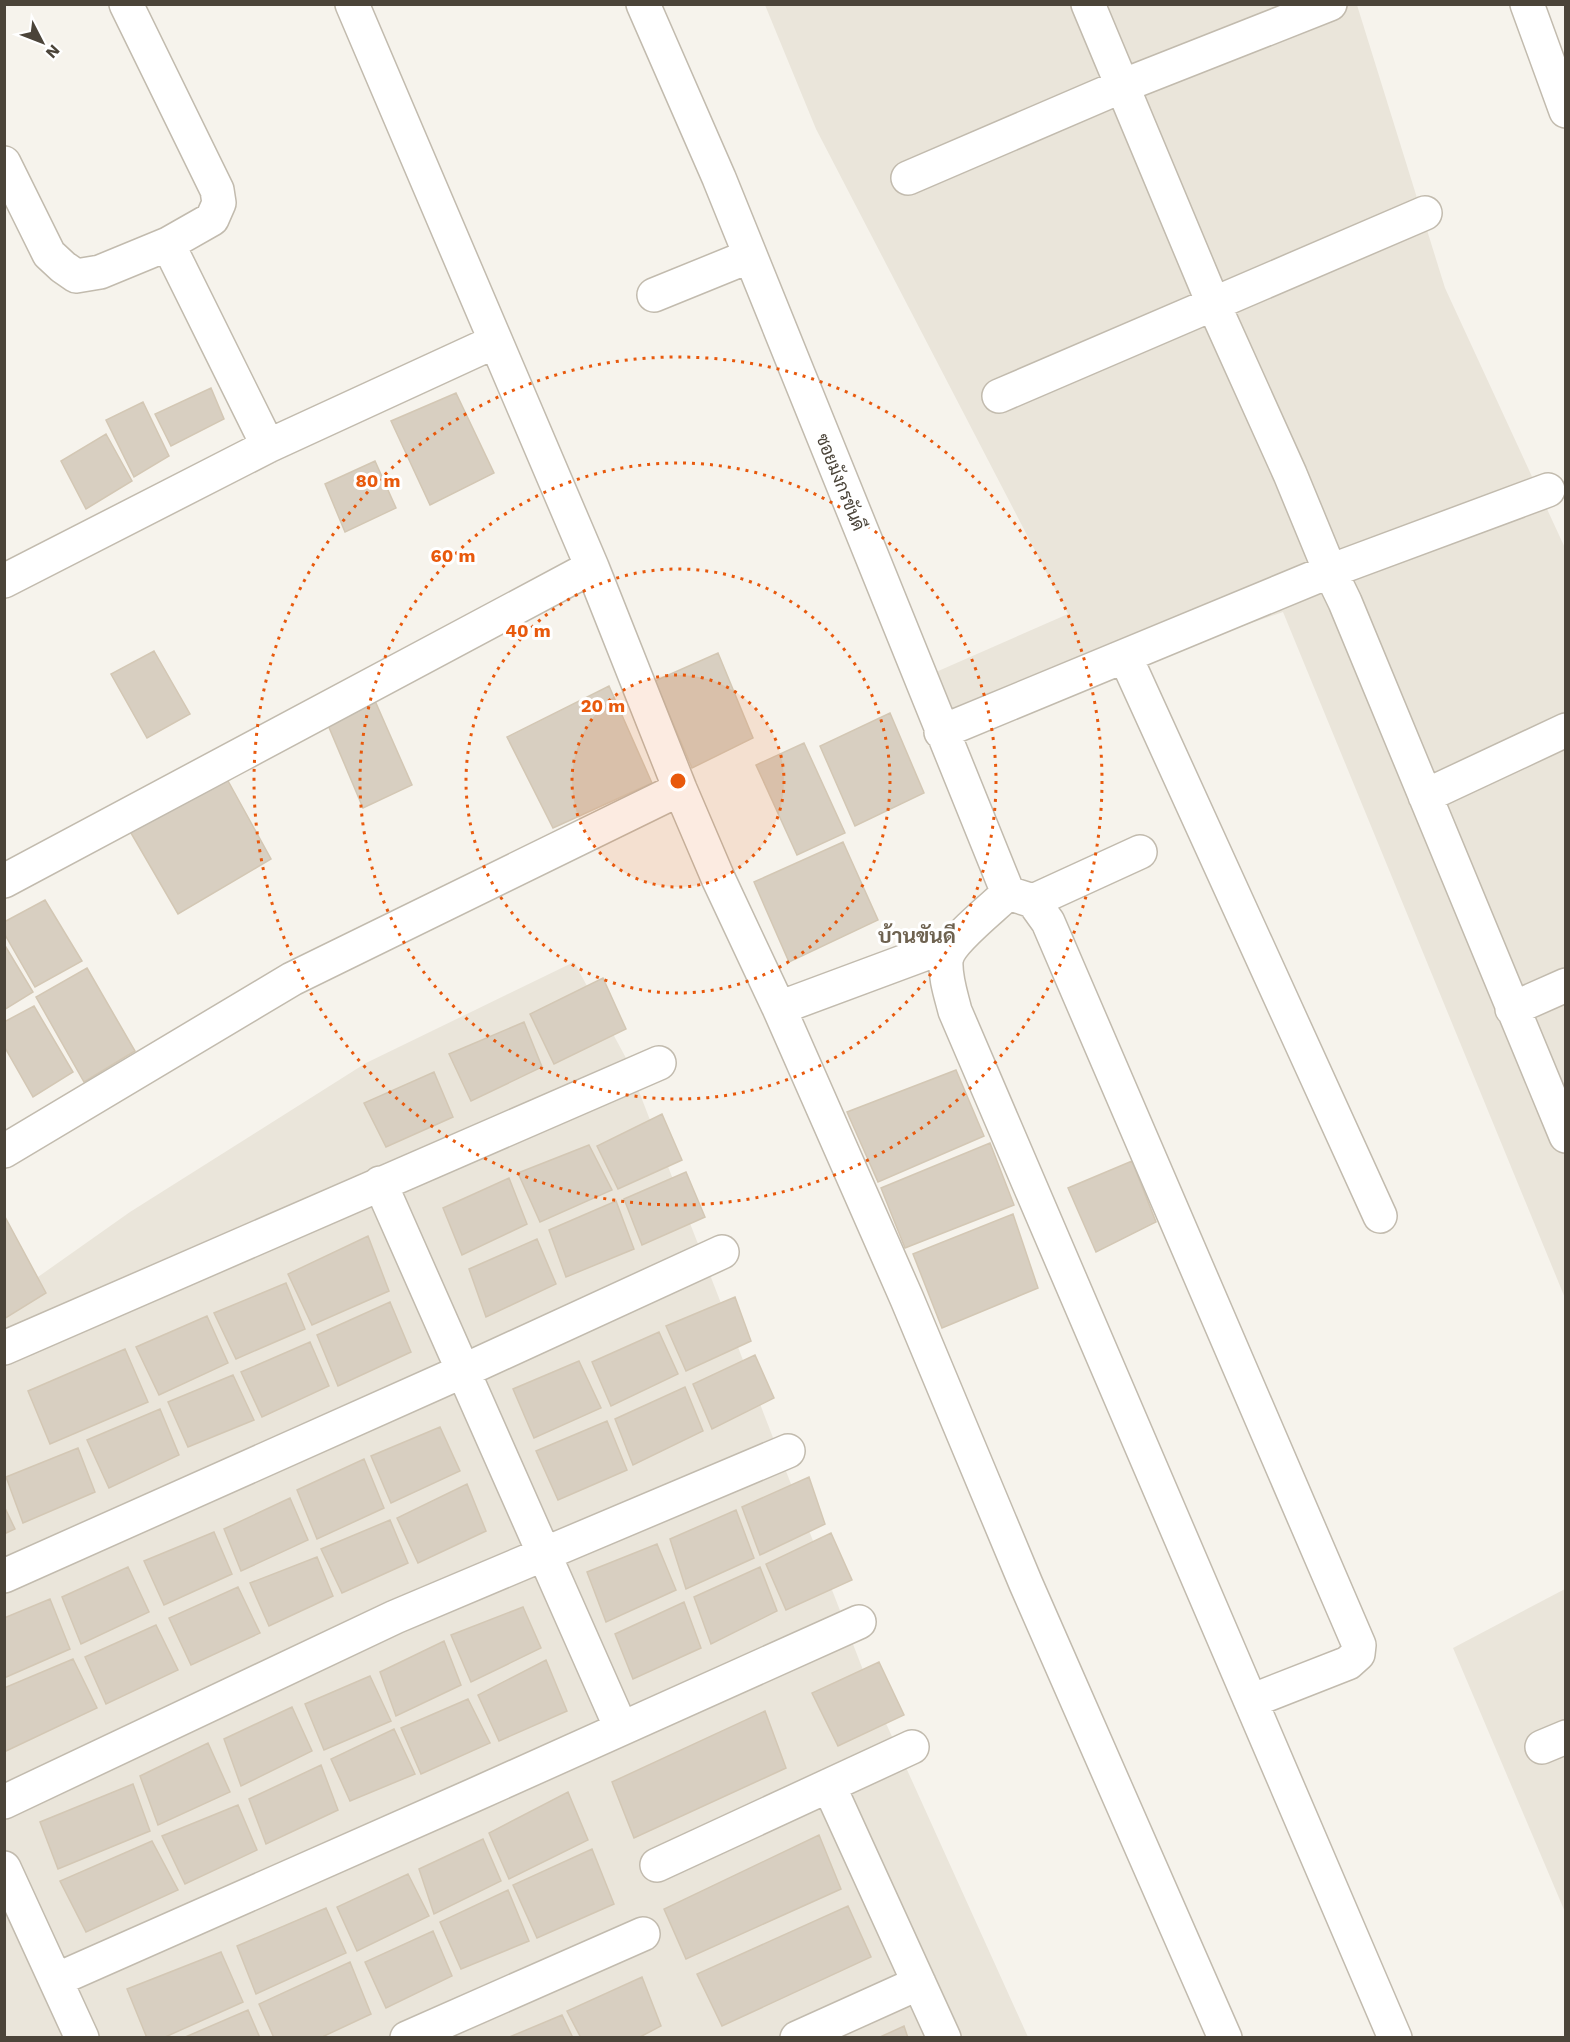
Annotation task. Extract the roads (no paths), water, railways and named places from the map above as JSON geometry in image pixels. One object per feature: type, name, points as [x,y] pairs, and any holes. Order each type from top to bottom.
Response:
[{"type":"street","points":[[4,163],[50,254],[76,276],[100,272],[168,244],[212,219],[219,203],[217,190],[126,4]]},
{"type":"street","points":[[352,4],[494,342],[592,567],[680,789],[718,878],[779,1008],[907,1299],[1026,1584],[1225,2037]]},
{"type":"street","name":"ซอยมังกรขันดี","points":[[643,4],[719,178],[941,732],[1020,897],[1048,922],[1359,1645],[1358,1654],[1348,1663],[1251,1701]]},
{"type":"street","points":[[1089,4],[1214,303],[1345,602],[1566,1136]]},
{"type":"street","points":[[908,178],[1122,86],[1330,4]]},
{"type":"street","points":[[1527,4],[1566,111]]},
{"type":"street","points":[[999,396],[1425,213]]},
{"type":"street","points":[[168,244],[268,446]]},
{"type":"street","points":[[654,295],[750,256]]},
{"type":"street","points":[[4,581],[268,446],[494,342]]},
{"type":"street","points":[[941,732],[1330,571],[1548,490]]},
{"type":"street","points":[[4,881],[592,567]]},
{"type":"street","points":[[1125,656],[1380,1216]]},
{"type":"street","points":[[1425,796],[1566,730]]},
{"type":"street","points":[[4,1151],[292,979],[680,789]]},
{"type":"street","points":[[779,1008],[954,942],[1020,897],[1140,852]]},
{"type":"street","points":[[954,942],[946,959],[947,981],[955,1011],[1395,2037]]},
{"type":"street","points":[[1512,1009],[1566,985]]},
{"type":"street","points":[[4,1348],[659,1063]]},
{"type":"street","points":[[380,1183],[621,1728]]},
{"type":"street","points":[[4,1576],[463,1371],[722,1252]]},
{"type":"street","points":[[4,1802],[395,1617],[788,1451]]},
{"type":"street","points":[[56,1980],[859,1622]]},
{"type":"street","points":[[657,1865],[912,1748]]},
{"type":"street","points":[[829,1786],[944,2037]]},
{"type":"street","points":[[6,1876],[82,2037]]},
{"type":"street","points":[[407,2037],[643,1934]]},
{"type":"street","points":[[797,2037],[919,1983]]},
{"type":"district","name":"บ้านขันดี","points":[[917,935]]}]
